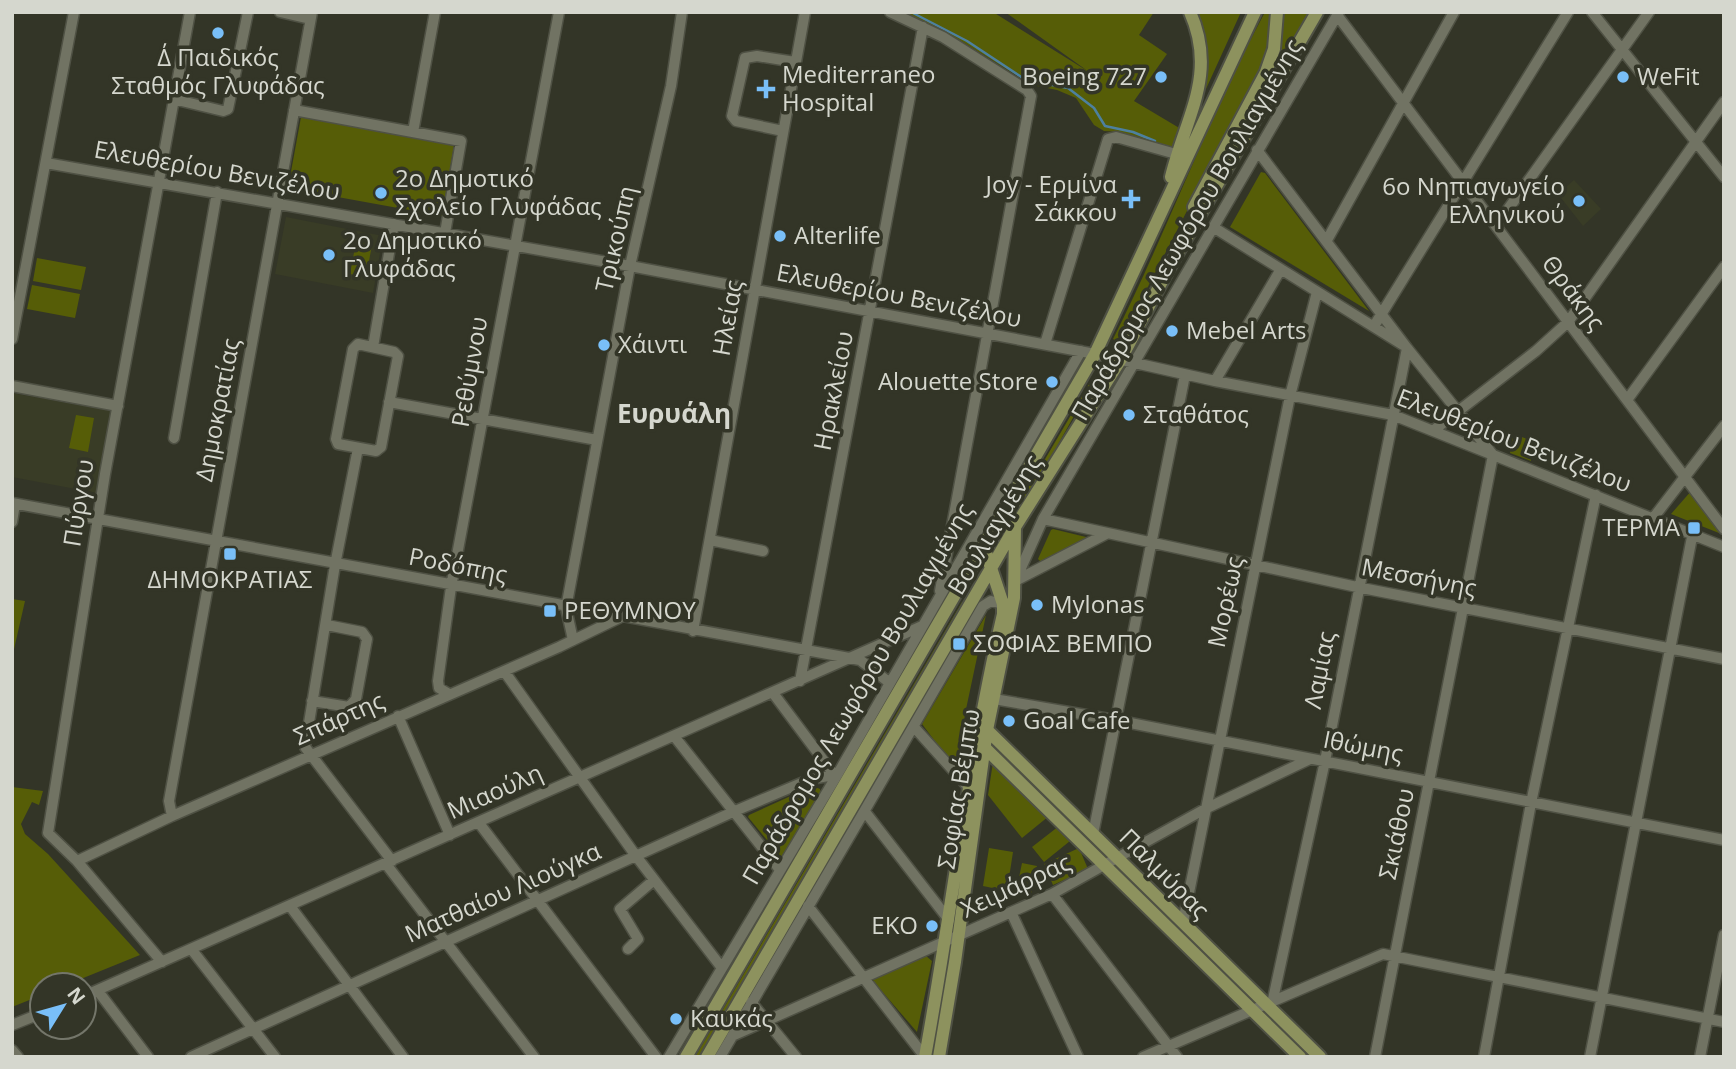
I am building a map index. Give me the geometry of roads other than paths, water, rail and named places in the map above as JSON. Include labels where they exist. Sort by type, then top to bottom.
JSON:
[{"type":"main road","points":[[1164,205],[1176,154],[1196,105],[1200,84],[1200,40],[1190,12]]},
{"type":"main road","points":[[1170,266],[1195,206],[1266,72],[1274,50],[1277,12]]},
{"type":"main road","name":"Βουλιαγμένης","points":[[707,1057],[1015,527],[1121,359],[1170,266],[1317,12]]},
{"type":"main road","name":"Βουλιαγμένης","points":[[686,1057],[1096,354],[1251,18]]},
{"type":"main road","name":"Σοφίας Βέμπω","points":[[983,726],[994,699],[1015,581],[1015,527]]},
{"type":"main road","points":[[984,547],[1003,604]]},
{"type":"main road","name":"Σοφίας Βέμπω","points":[[939,1057],[980,743],[1003,604]]},
{"type":"main road","name":"Παλμύρας","points":[[983,726],[1183,922],[1269,1001],[1320,1057]]},
{"type":"main road","name":"Σοφίας Βέμπω","points":[[925,1057],[953,939],[949,920],[969,788],[980,743]]},
{"type":"main road","name":"Παλμύρας","points":[[980,743],[1300,1057]]},
{"type":"street","points":[[12,339],[74,12]]},
{"type":"street","name":"Πύργου","points":[[162,962],[77,861],[48,833],[98,520],[157,181],[190,12]]},
{"type":"street","points":[[173,99],[223,111],[228,109],[248,12]]},
{"type":"street","points":[[279,12],[311,15]]},
{"type":"street","points":[[413,132],[435,12]]},
{"type":"street","name":"Ρεθύμνου","points":[[449,695],[439,688],[438,681],[451,587],[559,12]]},
{"type":"street","name":"Τρικούπη","points":[[573,640],[566,608],[630,266],[656,163],[682,12]]},
{"type":"street","name":"Ηλείας","points":[[693,631],[805,12]]},
{"type":"street","points":[[890,12],[972,53],[1027,90],[1031,96],[938,599]]},
{"type":"street","points":[[1327,240],[1454,12]]},
{"type":"street","points":[[1374,326],[1568,12]]},
{"type":"street","points":[[1592,12],[1724,177]]},
{"type":"street","points":[[1496,226],[1649,12]]},
{"type":"street","name":"Θράκης","points":[[1338,13],[1724,529]]},
{"type":"street","name":"Παράδρομος Λεωφόρου Βουλιαγμένης","points":[[1015,581],[1043,519],[1338,13]]},
{"type":"street","name":"Δημοκρατίας","points":[[172,816],[169,801],[214,542],[266,280],[311,15]]},
{"type":"street","name":"Ηρακλείου","points":[[800,681],[923,27]]},
{"type":"street","points":[[783,131],[736,121],[732,116],[745,58],[757,56],[794,62]]},
{"type":"street","points":[[1434,429],[1536,351],[1568,322],[1724,102]]},
{"type":"street","points":[[294,110],[461,141],[445,233]]},
{"type":"street","points":[[1045,344],[1108,139],[1116,137],[1176,154]]},
{"type":"street","points":[[1257,150],[1407,348],[1493,455]]},
{"type":"street","name":"Ελευθερίου Βενιζέλου","points":[[46,163],[630,266],[1081,351],[1185,375],[1393,415],[1434,429],[1724,547]]},
{"type":"street","points":[[174,438],[217,192]]},
{"type":"street","points":[[373,348],[394,224]]},
{"type":"street","points":[[1213,227],[1407,348]]},
{"type":"street","points":[[1627,400],[1724,267]]},
{"type":"street","points":[[1215,381],[1281,269]]},
{"type":"street","name":"Μορέως","points":[[1183,922],[1290,396],[1317,292]]},
{"type":"street","points":[[358,344],[394,352],[398,356],[389,402],[380,447],[376,451],[338,444],[336,439],[353,349],[358,344]]},
{"type":"street","points":[[1060,347],[1071,368]]},
{"type":"street","name":"Λαμίας","points":[[1269,1001],[1325,761],[1357,587],[1407,348]]},
{"type":"street","name":"Παράδρομος Λεωφόρου Βουλιαγμένης","points":[[669,1057],[1081,351]]},
{"type":"street","points":[[1093,834],[1149,543],[1185,375]]},
{"type":"street","points":[[12,386],[118,406]]},
{"type":"street","points":[[389,402],[597,440]]},
{"type":"street","points":[[1654,517],[1724,426]]},
{"type":"street","points":[[358,448],[304,737],[305,747],[446,943],[534,1057]]},
{"type":"street","name":"Σκιάθου","points":[[1375,1057],[1465,609],[1493,455]]},
{"type":"street","points":[[1484,1057],[1531,803],[1597,495]]},
{"type":"street","points":[[12,522],[14,504]]},
{"type":"street","name":"Ροδόπης","points":[[14,504],[850,659],[866,663],[890,682]]},
{"type":"street","name":"Μεσσήνης","points":[[1043,519],[1357,587],[1724,659]]},
{"type":"street","points":[[1590,1057],[1693,533]]},
{"type":"street","points":[[1015,581],[1106,534]]},
{"type":"street","points":[[709,540],[763,551]]},
{"type":"street","points":[[720,1057],[808,905],[866,813],[984,606],[991,601],[1003,604]]},
{"type":"street","name":"Σπάρτης","points":[[77,861],[172,816],[619,618]]},
{"type":"street","points":[[312,701],[349,707],[356,699],[367,639],[362,632],[327,625]]},
{"type":"street","name":"Μιαούλη","points":[[98,990],[922,626]]},
{"type":"street","points":[[896,638],[902,641],[908,651]]},
{"type":"street","points":[[504,671],[636,856],[722,968]]},
{"type":"street","points":[[773,693],[835,776]]},
{"type":"street","name":"Ιθώμης","points":[[994,699],[1115,720],[1724,840]]},
{"type":"street","points":[[398,716],[450,835]]},
{"type":"street","points":[[914,726],[969,788]]},
{"type":"street","points":[[674,736],[780,870]]},
{"type":"street","name":"Χειμάρρας","points":[[732,1036],[1052,894],[1205,809],[1311,759]]},
{"type":"street","name":"Ματθαίου Λιούγκα","points":[[191,1057],[734,811],[811,779],[835,776]]},
{"type":"street","points":[[866,813],[949,920]]},
{"type":"street","points":[[479,823],[656,1057]]},
{"type":"street","points":[[628,948],[638,939],[619,911],[654,880]]},
{"type":"street","points":[[1052,894],[1177,1057]]},
{"type":"street","points":[[808,905],[925,1057]]},
{"type":"street","points":[[290,906],[403,1057]]},
{"type":"street","points":[[1011,912],[1078,1057]]},
{"type":"street","points":[[1700,1057],[1724,934]]},
{"type":"street","points":[[192,950],[275,1057]]},
{"type":"street","points":[[1143,1057],[1375,956],[1394,955],[1724,1022]]},
{"type":"street","points":[[98,990],[148,1057]]},
{"type":"street","points":[[751,1002],[796,1057]]},
{"type":"street","points":[[12,1050],[18,1057]]},
{"type":"waterway","points":[[911,12],[967,41],[1026,80],[1068,88],[1094,108],[1105,126],[1133,132],[1155,141]]},
{"type":"place","name":"Δ΄ Παιδικός Σταθμός Γλυφάδας","points":[[218,33]]},
{"type":"place","name":"Boeing 727","points":[[1161,77]]},
{"type":"place","name":"WeFit","points":[[1623,77]]},
{"type":"place","name":"Mediterraneo Hospital","points":[[766,89]]},
{"type":"place","name":"2ο Δημοτικό Σχολείο Γλυφάδας","points":[[381,193]]},
{"type":"place","name":"Joy - Ερμίνα Σάκκου","points":[[1131,199]]},
{"type":"place","name":"6ο Νηπιαγωγείο Ελληνικού","points":[[1579,201]]},
{"type":"place","name":"Alterlife","points":[[780,236]]},
{"type":"place","name":"2ο Δημοτικό Γλυφάδας","points":[[329,255]]},
{"type":"place","name":"Mebel Arts","points":[[1172,331]]},
{"type":"place","name":"Χάιντι","points":[[604,345]]},
{"type":"place","name":"Alouette Store","points":[[1052,382]]},
{"type":"place","name":"Σταθάτος","points":[[1129,415]]},
{"type":"place","name":"TΕΡΜΑ","points":[[1694,528]]},
{"type":"place","name":"ΔΗΜΟΚΡΑΤΙΑΣ","points":[[230,554]]},
{"type":"place","name":"Mylonas","points":[[1037,605]]},
{"type":"place","name":"ΡΕΘΥΜΝΟΥ","points":[[550,611]]},
{"type":"place","name":"ΣΟΦΙΑΣ ΒΕΜΠΟ","points":[[959,644]]},
{"type":"place","name":"Goal Cafe","points":[[1009,721]]},
{"type":"place","name":"EKO","points":[[932,926]]},
{"type":"place","name":"Καυκάς","points":[[676,1019]]},
{"type":"district","name":"Ευρυάλη","points":[[674,414]]}]
